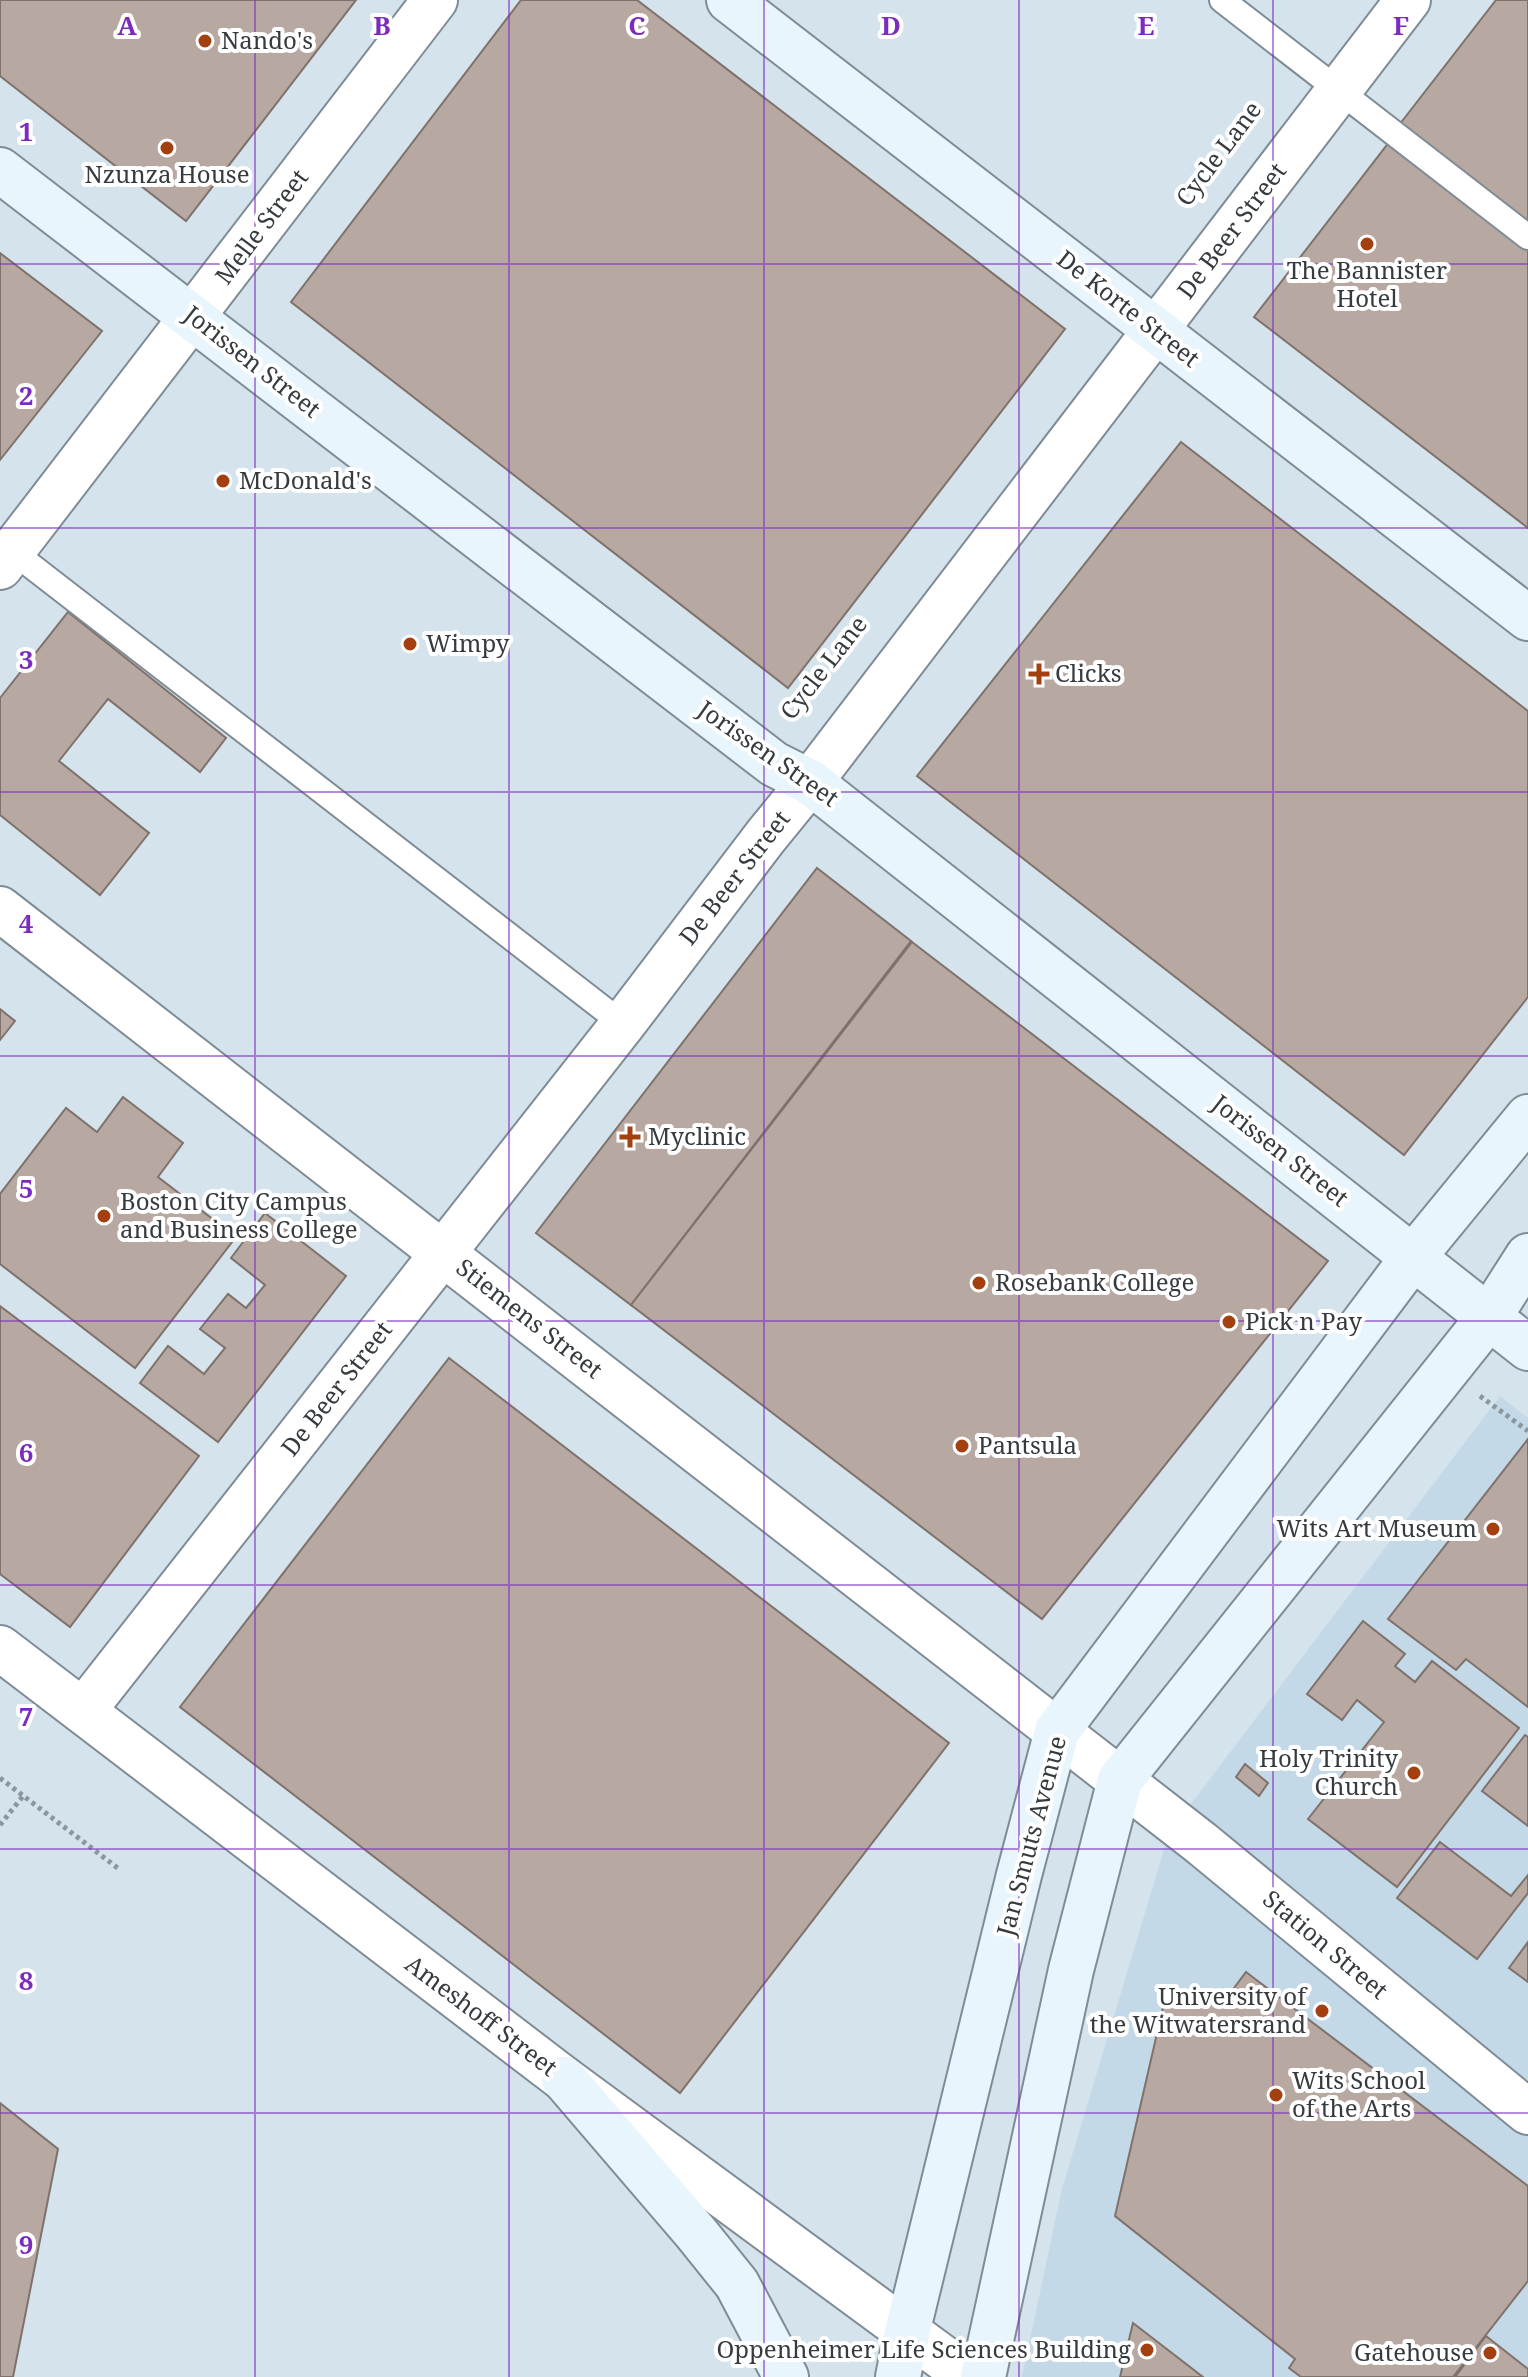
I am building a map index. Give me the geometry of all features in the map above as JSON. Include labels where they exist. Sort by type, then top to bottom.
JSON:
[{"type":"main road","name":"De Korte Street","points":[[729,0],[1528,618]]},
{"type":"main road","name":"Jorissen Street","points":[[0,170],[774,764],[810,782],[1528,1348]]},
{"type":"main road","name":"Jan Smuts Avenue","points":[[898,2377],[1019,1875],[1057,1731],[1414,1256],[1528,1117]]},
{"type":"main road","points":[[983,2377],[1071,1970],[1120,1780],[1489,1317],[1528,1256]]},
{"type":"main road","points":[[564,2079],[737,2284],[786,2377]]},
{"type":"street","name":"Melle Street","points":[[6,559],[435,0]]},
{"type":"street","name":"De Beer Street","points":[[83,1711],[623,1024],[1408,0]]},
{"type":"street","name":"Stiemens Street","points":[[0,909],[1120,1780]]},
{"type":"street","name":"Ameshoff Street","points":[[0,1648],[564,2079],[969,2377]]},
{"type":"street","name":"Station Street","points":[[1120,1780],[1528,2112]]},
{"type":"lane","points":[[1222,0],[1528,237]]},
{"type":"lane","points":[[6,559],[623,1024]]},
{"type":"path","points":[[1443,1374],[1528,1431]]},
{"type":"path","points":[[0,1778],[119,1869]]},
{"type":"path","points":[[0,1825],[23,1796]]},
{"type":"shaded area","name":"University of the Witwatersrand","points":[[1500,1396],[1528,1418],[1528,2377],[1022,2377],[1062,2189],[1169,1833]]},
{"type":"building","name":"Nzunza House","points":[[0,0],[356,0],[186,221],[0,76]]},
{"type":"building","points":[[521,0],[637,0],[1065,329],[788,688],[291,302]]},
{"type":"building","points":[[1496,0],[1528,0],[1528,231],[1396,129]]},
{"type":"building","points":[[1390,141],[1528,249],[1528,528],[1254,317]]},
{"type":"building","points":[[0,253],[102,331],[0,460]]},
{"type":"building","points":[[1181,442],[1528,711],[1528,997],[1404,1155],[917,776]]},
{"type":"building","points":[[68,612],[226,738],[200,772],[108,699],[59,761],[149,833],[100,895],[0,815],[0,698]]},
{"type":"building","points":[[817,868],[911,941],[631,1305],[536,1233]]},
{"type":"building","name":"Rosebank College","points":[[912,942],[1328,1261],[1042,1619],[631,1305]]},
{"type":"building","points":[[0,1009],[15,1021],[0,1040]]},
{"type":"building","name":"Boston City Campus and Business College","points":[[123,1097],[183,1143],[158,1177],[236,1237],[135,1368],[0,1264],[0,1194],[66,1108],[97,1132]]},
{"type":"building","points":[[265,1213],[346,1276],[218,1442],[140,1383],[168,1346],[204,1374],[225,1348],[200,1329],[228,1294],[246,1308],[265,1285],[231,1258]]},
{"type":"building","points":[[0,1306],[199,1456],[70,1627],[0,1574]]},
{"type":"building","points":[[449,1358],[949,1743],[680,2093],[180,1707]]},
{"type":"building","name":"Wits Art Museum","points":[[1528,1439],[1528,1707],[1466,1659],[1456,1670],[1388,1619]]},
{"type":"building","name":"Holy Trinity Church","points":[[1363,1621],[1405,1654],[1395,1666],[1415,1682],[1432,1661],[1519,1728],[1397,1887],[1308,1819],[1384,1722],[1357,1700],[1342,1720],[1307,1694]]},
{"type":"building","points":[[1525,1735],[1528,1737],[1528,1826],[1482,1791]]},
{"type":"building","points":[[1245,1764],[1268,1783],[1259,1796],[1236,1777]]},
{"type":"building","points":[[1440,1842],[1511,1896],[1528,1875],[1528,1893],[1477,1959],[1397,1898]]},
{"type":"building","points":[[1528,1942],[1528,1982],[1509,1968]]},
{"type":"building","name":"Wits School of the Arts","points":[[1246,1972],[1528,2186],[1528,2281],[1453,2377],[1301,2377],[1289,2368],[1295,2359],[1115,2216],[1164,2003],[1215,2000],[1231,1992]]},
{"type":"building","points":[[0,2103],[58,2149],[13,2377],[0,2377]]},
{"type":"building","name":"Oppenheimer Life Sciences Building","points":[[1133,2323],[1203,2377],[1120,2377]]},
{"type":"building","name":"Gatehouse","points":[[1486,2336],[1528,2369],[1528,2377],[1455,2377]]},
{"type":"place","name":"Nando's","points":[[205,41]]},
{"type":"place","name":"Nzunza House","points":[[167,148]]},
{"type":"place","name":"The Bannister Hotel","points":[[1367,244]]},
{"type":"place","name":"McDonald's","points":[[223,481]]},
{"type":"place","name":"Wimpy","points":[[410,644]]},
{"type":"place","name":"Clicks","points":[[1039,674]]},
{"type":"place","name":"Myclinic","points":[[630,1137]]},
{"type":"place","name":"Boston City Campus and Business College","points":[[104,1216]]},
{"type":"place","name":"Rosebank College","points":[[979,1283]]},
{"type":"place","name":"Pick n Pay","points":[[1229,1322]]},
{"type":"place","name":"Pantsula","points":[[962,1446]]},
{"type":"place","name":"Wits Art Museum","points":[[1493,1529]]},
{"type":"place","name":"Holy Trinity Church","points":[[1414,1773]]},
{"type":"place","name":"University of the Witwatersrand","points":[[1322,2011]]},
{"type":"place","name":"Wits School of the Arts","points":[[1276,2095]]},
{"type":"place","name":"Oppenheimer Life Sciences Building","points":[[1147,2350]]},
{"type":"place","name":"Gatehouse","points":[[1490,2353]]}]
